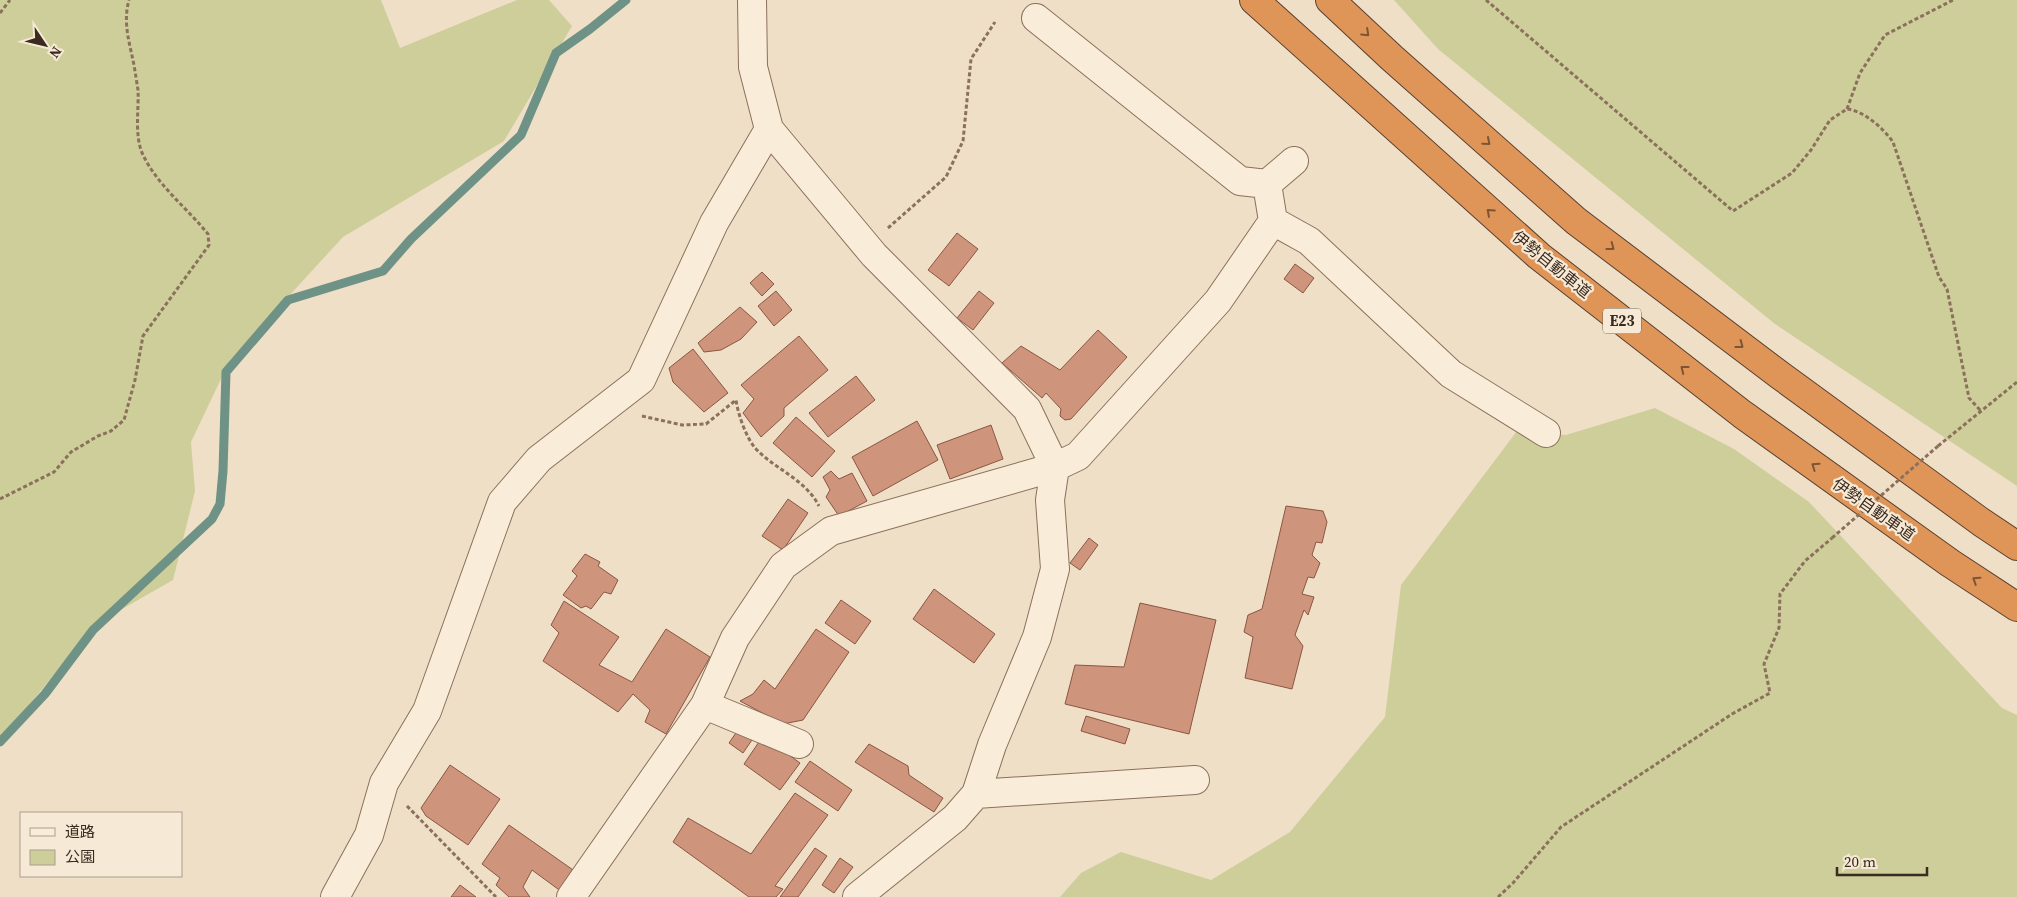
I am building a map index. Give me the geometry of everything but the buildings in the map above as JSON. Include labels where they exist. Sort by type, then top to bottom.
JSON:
[{"type":"highway","name":"伊勢自動車道","points":[[1254,0],[1539,256],[1742,414],[1950,563],[2017,607]]},
{"type":"highway","points":[[1330,0],[1392,58],[1576,221],[1780,376],[2017,546]]},
{"type":"street","points":[[752,0],[753,67],[769,129],[874,254],[1028,409],[1055,467],[1050,500],[1056,569],[1037,637],[992,745],[976,794],[955,818],[857,897]]},
{"type":"street","points":[[1036,18],[1240,181],[1267,184],[1294,161]]},
{"type":"street","points":[[335,897],[369,835],[384,783],[427,711],[502,502],[539,459],[641,380],[714,223],[769,129]]},
{"type":"street","points":[[571,897],[705,705],[735,638],[784,566],[831,531],[1055,467],[1078,456],[1218,301],[1273,221],[1267,184]]},
{"type":"street","points":[[1273,221],[1309,241],[1451,374],[1546,433]]},
{"type":"street","points":[[705,705],[799,744]]},
{"type":"street","points":[[976,794],[1194,780]]},
{"type":"path","points":[[0,13],[10,0]]},
{"type":"path","points":[[0,499],[54,472],[71,452],[98,436],[111,431],[124,420],[143,336],[209,245],[208,234],[162,184],[142,154],[136,118],[138,90],[127,39],[125,13],[129,0]]},
{"type":"path","points":[[1486,0],[1733,211],[1792,173],[1830,120],[1846,109],[1860,73],[1885,35],[1953,0]]},
{"type":"path","points":[[874,254],[887,229],[946,177],[963,141],[971,59],[995,22]]},
{"type":"path","points":[[1846,109],[1853,110],[1885,130],[1893,142],[1939,277],[1946,289],[1969,398],[1981,411]]},
{"type":"path","points":[[1498,897],[1561,827],[1732,714],[1770,693],[1764,664],[1779,628],[1780,594],[1805,562],[1938,446],[2017,382]]},
{"type":"path","points":[[636,415],[682,425],[706,424],[736,400],[738,414],[756,448],[812,493],[831,531]]},
{"type":"path","points":[[384,783],[496,897]]},
{"type":"green space","points":[[0,0],[381,0],[400,48],[517,0],[549,0],[572,26],[504,141],[343,237],[230,360],[191,442],[195,491],[173,580],[96,624],[0,740]]},
{"type":"green space","points":[[1394,0],[2017,0],[2017,486],[1775,324],[1438,49]]},
{"type":"green space","points":[[1655,408],[1734,449],[1809,502],[2002,708],[2017,715],[2017,897],[1060,897],[1081,873],[1121,852],[1211,880],[1290,832],[1385,717],[1401,585],[1517,431],[1566,435]]},
{"type":"waterway","points":[[0,742],[45,694],[93,630],[212,519],[220,504],[226,372],[288,300],[383,271],[411,239],[521,135],[556,53],[626,0]]}]
